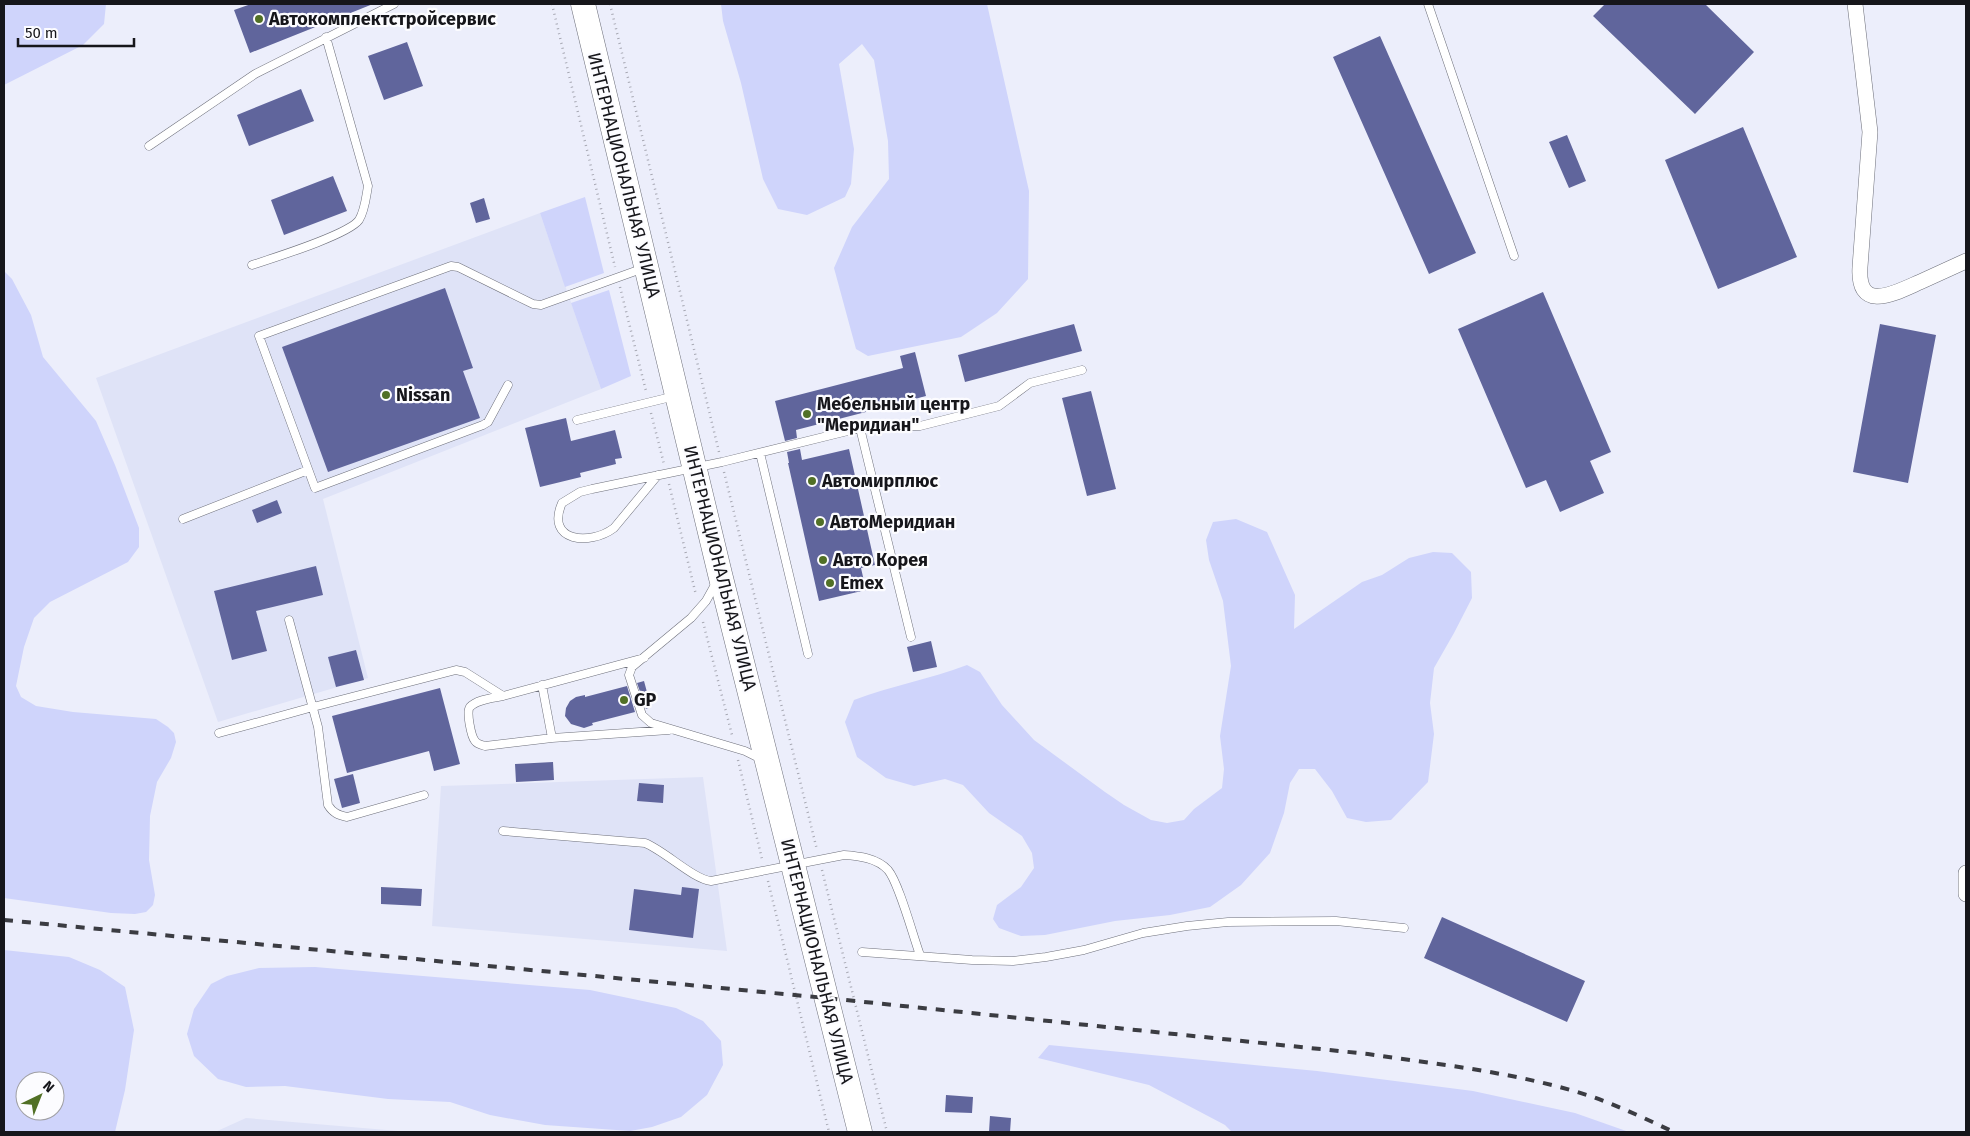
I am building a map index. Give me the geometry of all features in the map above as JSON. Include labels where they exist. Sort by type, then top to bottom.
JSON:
[{"type":"main road","name":"ИНТЕРНАЦИОНАЛЬНАЯ УЛИЦА","points":[[582,4],[720,574],[860,1132]]},
{"type":"street","points":[[1855,4],[1870,132],[1869,167],[1859,281],[1861,287],[1873,296],[1888,297],[1966,261]]},
{"type":"street","points":[[1966,873],[1966,894]]},
{"type":"lane","points":[[149,146],[255,74],[394,4]]},
{"type":"lane","points":[[1428,4],[1514,256]]},
{"type":"lane","points":[[252,265],[299,249],[351,227],[359,219],[364,205],[368,186],[326,37]]},
{"type":"lane","points":[[508,385],[488,422],[483,425],[315,488],[259,336],[451,266],[458,267],[533,304],[540,305],[646,267]]},
{"type":"lane","points":[[662,474],[614,528],[606,533],[590,539],[575,539],[561,528],[558,518],[562,503],[580,492],[662,474],[722,462],[860,428],[920,426],[999,406],[1030,383],[1082,370]]},
{"type":"lane","points":[[577,420],[677,396]]},
{"type":"lane","points":[[860,428],[912,637]]},
{"type":"lane","points":[[760,453],[808,654]]},
{"type":"lane","points":[[183,519],[308,470]]},
{"type":"lane","points":[[720,574],[712,592],[700,609],[632,667],[629,675],[642,715],[651,723],[735,748],[768,763]]},
{"type":"lane","points":[[289,620],[313,707],[322,754],[328,805],[337,815],[347,817],[424,795]]},
{"type":"lane","points":[[644,658],[476,703],[470,707],[468,712],[474,740],[485,746],[552,738],[676,730]]},
{"type":"lane","points":[[219,733],[456,670],[465,672],[503,696]]},
{"type":"lane","points":[[542,686],[552,738]]},
{"type":"lane","points":[[504,831],[645,843],[655,847],[707,881],[717,881],[766,872],[844,855],[866,858],[888,869],[920,955]]},
{"type":"lane","points":[[862,952],[980,960],[1013,960],[1046,957],[1084,950],[1143,933],[1228,922],[1336,920],[1404,928]]},
{"type":"path","points":[[552,4],[649,403],[662,474],[700,609],[829,1132]]},
{"type":"path","points":[[610,4],[887,1132]]},
{"type":"shaded area","points":[[4,4],[106,4],[104,24],[83,45],[4,85]]},
{"type":"shaded area","points":[[721,4],[987,4],[1029,191],[1028,279],[997,313],[961,337],[868,356],[856,349],[834,268],[852,227],[889,179],[888,141],[874,60],[862,44],[839,64],[854,149],[851,184],[845,197],[807,215],[778,209],[763,179],[741,83],[723,21]]},
{"type":"shaded area","points":[[585,197],[604,273],[565,287],[540,213]]},
{"type":"shaded area","points":[[540,213],[601,389],[323,499],[368,678],[218,722],[96,378]]},
{"type":"shaded area","points":[[4,271],[12,279],[31,315],[43,357],[96,421],[139,528],[139,547],[128,562],[50,602],[34,618],[24,647],[16,686],[21,697],[36,706],[73,712],[156,719],[174,733],[176,742],[171,758],[157,782],[150,816],[149,860],[155,895],[153,905],[146,912],[135,914],[111,913],[4,898]]},
{"type":"shaded area","points":[[609,290],[631,376],[601,389],[571,303]]},
{"type":"shaded area","points":[[1236,519],[1267,532],[1295,595],[1294,629],[1362,582],[1382,575],[1409,558],[1433,552],[1452,553],[1471,572],[1472,598],[1434,668],[1430,703],[1434,734],[1428,782],[1391,820],[1366,822],[1347,818],[1332,791],[1315,769],[1299,769],[1290,783],[1284,813],[1270,853],[1241,885],[1210,907],[1170,915],[1115,921],[1045,935],[1021,936],[999,928],[993,919],[997,905],[1021,887],[1034,868],[1032,853],[1022,836],[989,813],[963,785],[945,779],[914,786],[886,778],[857,757],[845,722],[854,700],[967,665],[980,672],[1002,705],[1034,740],[1105,792],[1151,820],[1167,823],[1184,820],[1194,809],[1222,788],[1224,769],[1220,736],[1231,666],[1223,601],[1209,560],[1206,540],[1213,522]]},
{"type":"shaded area","points":[[703,777],[727,951],[432,926],[441,786]]},
{"type":"shaded area","points":[[4,950],[69,957],[100,970],[125,987],[134,1030],[125,1090],[115,1132],[4,1132]]},
{"type":"shaded area","points":[[315,967],[590,990],[676,1008],[703,1021],[721,1041],[723,1065],[707,1095],[681,1117],[652,1127],[630,1131],[545,1125],[490,1115],[450,1102],[388,1099],[285,1086],[246,1087],[218,1079],[194,1056],[187,1034],[194,1009],[211,984],[227,976],[259,968]]},
{"type":"shaded area","points":[[1049,1045],[1317,1071],[1473,1091],[1575,1113],[1629,1132],[1232,1132],[1225,1125],[1149,1085],[1038,1058]]},
{"type":"shaded area","points":[[246,1118],[410,1132],[215,1132]]},
{"type":"building","points":[[251,4],[373,4],[250,53],[234,10]]},
{"type":"building","points":[[1605,4],[1705,4],[1754,52],[1695,114],[1593,16]]},
{"type":"building","points":[[1380,36],[1476,253],[1429,274],[1333,57]]},
{"type":"building","points":[[407,42],[423,86],[384,100],[368,56]]},
{"type":"building","points":[[301,89],[314,121],[249,146],[237,115]]},
{"type":"building","points":[[1743,127],[1797,257],[1718,289],[1665,160]]},
{"type":"building","points":[[1567,135],[1586,181],[1569,188],[1549,142]]},
{"type":"building","points":[[333,176],[347,211],[284,235],[271,200]]},
{"type":"building","points":[[484,198],[490,219],[476,223],[470,203]]},
{"type":"building","name":"Nissan","points":[[445,288],[473,368],[463,371],[480,418],[328,472],[282,347]]},
{"type":"building","points":[[1543,292],[1611,452],[1590,461],[1604,493],[1560,512],[1546,480],[1526,488],[1458,329]]},
{"type":"building","points":[[1074,324],[1082,351],[965,382],[958,355]]},
{"type":"building","points":[[1880,324],[1936,335],[1908,483],[1853,472]]},
{"type":"building","points":[[915,352],[926,396],[907,401],[909,407],[890,412],[889,406],[796,430],[797,438],[785,441],[775,401],[903,368],[900,356]]},
{"type":"building","points":[[1091,391],[1116,489],[1087,496],[1062,398]]},
{"type":"building","points":[[566,418],[571,441],[615,430],[622,458],[615,459],[616,464],[580,473],[581,477],[540,487],[525,428]]},
{"type":"building","points":[[800,449],[802,460],[849,449],[875,565],[861,568],[866,590],[819,601],[788,463],[787,452]]},
{"type":"building","points":[[277,500],[282,513],[257,523],[252,510]]},
{"type":"building","points":[[316,566],[323,595],[256,611],[267,651],[232,660],[214,591]]},
{"type":"building","points":[[931,641],[937,667],[913,672],[907,647]]},
{"type":"building","points":[[356,650],[364,680],[336,687],[328,657]]},
{"type":"building","points":[[644,681],[651,707],[646,709],[637,683]]},
{"type":"building","points":[[627,686],[635,712],[592,723],[593,725],[584,728],[571,724],[565,716],[566,708],[570,701],[576,697],[585,695],[585,697]]},
{"type":"building","points":[[440,688],[460,764],[434,771],[429,751],[347,773],[332,716]]},
{"type":"building","points":[[553,762],[554,780],[516,782],[515,764]]},
{"type":"building","points":[[353,774],[360,803],[342,808],[334,779]]},
{"type":"building","points":[[639,783],[664,785],[663,803],[637,801]]},
{"type":"building","points":[[381,887],[422,889],[421,906],[381,904]]},
{"type":"building","points":[[682,887],[699,889],[693,938],[629,930],[634,889],[681,895]]},
{"type":"building","points":[[1442,917],[1585,981],[1567,1022],[1424,958]]},
{"type":"building","points":[[946,1095],[973,1097],[972,1113],[945,1112]]},
{"type":"building","points":[[990,1116],[1011,1118],[1010,1132],[989,1132]]},
{"type":"railway","points":[[4,920],[826,998],[1368,1054],[1482,1071],[1566,1089],[1614,1105],[1674,1132]]},
{"type":"place","name":"Автокомплектстройсервис","points":[[259,19]]},
{"type":"place","name":"Nissan","points":[[386,395]]},
{"type":"place","name":"Мебельный центр \"Меридиан\"","points":[[807,414]]},
{"type":"place","name":"Автомирплюс","points":[[812,481]]},
{"type":"place","name":"АвтоМеридиан","points":[[820,522]]},
{"type":"place","name":"Авто Корея","points":[[823,560]]},
{"type":"place","name":"Emex","points":[[830,583]]},
{"type":"place","name":"GP","points":[[624,700]]}]
